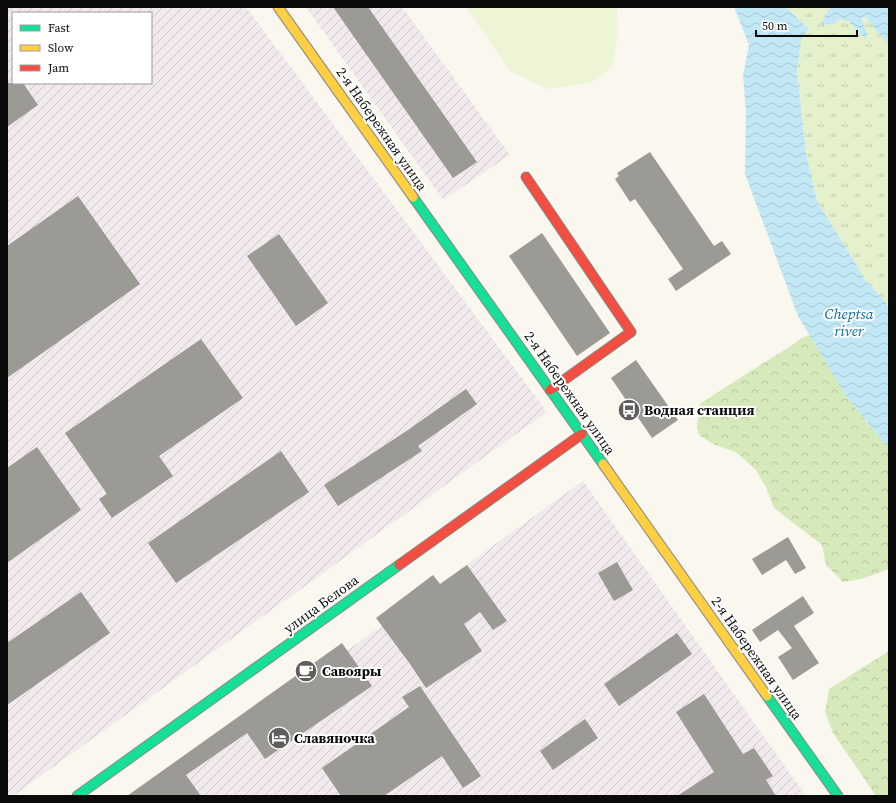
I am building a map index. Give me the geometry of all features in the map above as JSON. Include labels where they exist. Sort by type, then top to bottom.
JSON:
[{"type":"street","name":"2-я Набережная улица","points":[[278,7],[838,796]]},
{"type":"street","points":[[526,177],[631,332],[550,390]]},
{"type":"street","name":"улица Белова","points":[[77,796],[582,434]]},
{"type":"shaded area","points":[[7,7],[246,7],[547,412],[13,796],[7,796]]},
{"type":"shaded area","points":[[306,7],[402,7],[510,155],[443,200]]},
{"type":"shaded area","points":[[583,481],[806,796],[145,796]]},
{"type":"green space","points":[[466,7],[617,7],[618,36],[612,67],[590,83],[546,89],[510,71]]},
{"type":"green space","points":[[786,7],[831,7],[826,14],[833,24],[841,19],[849,22],[865,39],[868,35],[860,18],[866,17],[889,44],[889,310],[885,301],[865,279],[817,201],[806,154],[797,72],[802,24]]},
{"type":"green space","points":[[810,335],[846,396],[889,449],[889,569],[861,579],[843,582],[826,565],[822,545],[774,508],[767,489],[756,470],[736,452],[713,444],[699,435],[697,426],[700,404],[800,339]]},
{"type":"green space","points":[[889,651],[889,796],[876,796],[833,733],[825,712],[829,689]]},
{"type":"water","name":"Cheptsa river","points":[[734,7],[786,7],[809,28],[801,40],[797,72],[806,154],[817,201],[865,279],[885,301],[889,310],[889,449],[846,396],[798,316],[745,174],[746,111],[743,75],[749,45]]},
{"type":"water","points":[[831,7],[889,7],[889,44],[866,17],[861,18],[868,35],[865,39],[849,22],[841,19],[833,24],[821,25]]},
{"type":"building","points":[[333,7],[368,7],[477,162],[453,178]]},
{"type":"building","points":[[7,83],[24,84],[38,105],[7,127]]},
{"type":"building","points":[[650,152],[714,246],[722,241],[731,254],[676,291],[668,279],[683,269],[635,199],[630,202],[615,179],[619,176],[617,173]]},
{"type":"building","points":[[78,196],[140,284],[7,378],[7,246]]},
{"type":"building","points":[[542,233],[610,333],[577,356],[509,256]]},
{"type":"building","points":[[279,234],[328,303],[296,326],[247,256]]},
{"type":"building","points":[[201,339],[243,398],[159,456],[173,476],[112,518],[99,499],[107,494],[65,433]]},
{"type":"building","points":[[636,360],[678,420],[652,438],[611,378]]},
{"type":"building","points":[[466,389],[477,404],[418,446],[422,451],[338,506],[324,485],[408,430]]},
{"type":"building","points":[[37,447],[81,510],[7,563],[7,468]]},
{"type":"building","points":[[281,451],[309,492],[176,583],[148,543]]},
{"type":"building","points":[[788,537],[806,568],[795,574],[786,560],[762,575],[752,559]]},
{"type":"building","points":[[617,562],[633,590],[614,601],[598,573]]},
{"type":"building","points":[[467,565],[507,621],[493,630],[480,612],[464,624],[482,651],[426,688],[376,618],[433,575],[440,584]]},
{"type":"building","points":[[81,592],[110,633],[7,705],[7,643]]},
{"type":"building","points":[[803,596],[814,613],[794,626],[819,663],[793,680],[778,657],[792,648],[778,630],[760,642],[752,630]]},
{"type":"building","points":[[677,633],[692,654],[619,706],[604,684]]},
{"type":"building","points":[[342,643],[372,686],[265,759],[247,733],[186,775],[201,796],[127,796]]},
{"type":"building","points":[[420,686],[481,776],[463,788],[442,756],[384,796],[341,796],[322,768],[409,707],[402,697]]},
{"type":"building","points":[[704,694],[743,754],[754,748],[773,776],[766,780],[776,796],[677,796],[714,772],[676,712]]},
{"type":"building","points":[[585,719],[598,738],[553,770],[540,751]]},
{"type":"traffic: fast","points":[[413,197],[603,464]]},
{"type":"traffic: fast","points":[[77,796],[399,565]]},
{"type":"traffic: fast","points":[[767,696],[838,796]]},
{"type":"traffic: slow","points":[[278,7],[413,197]]},
{"type":"traffic: slow","points":[[603,464],[767,696]]},
{"type":"traffic: jam","points":[[526,177],[631,332],[550,390]]},
{"type":"traffic: jam","points":[[399,565],[582,434]]},
{"type":"place","name":"Водная станция","points":[[629,410]]},
{"type":"place","name":"Савояры","points":[[306,671]]},
{"type":"place","name":"Славяночка","points":[[279,738]]}]
